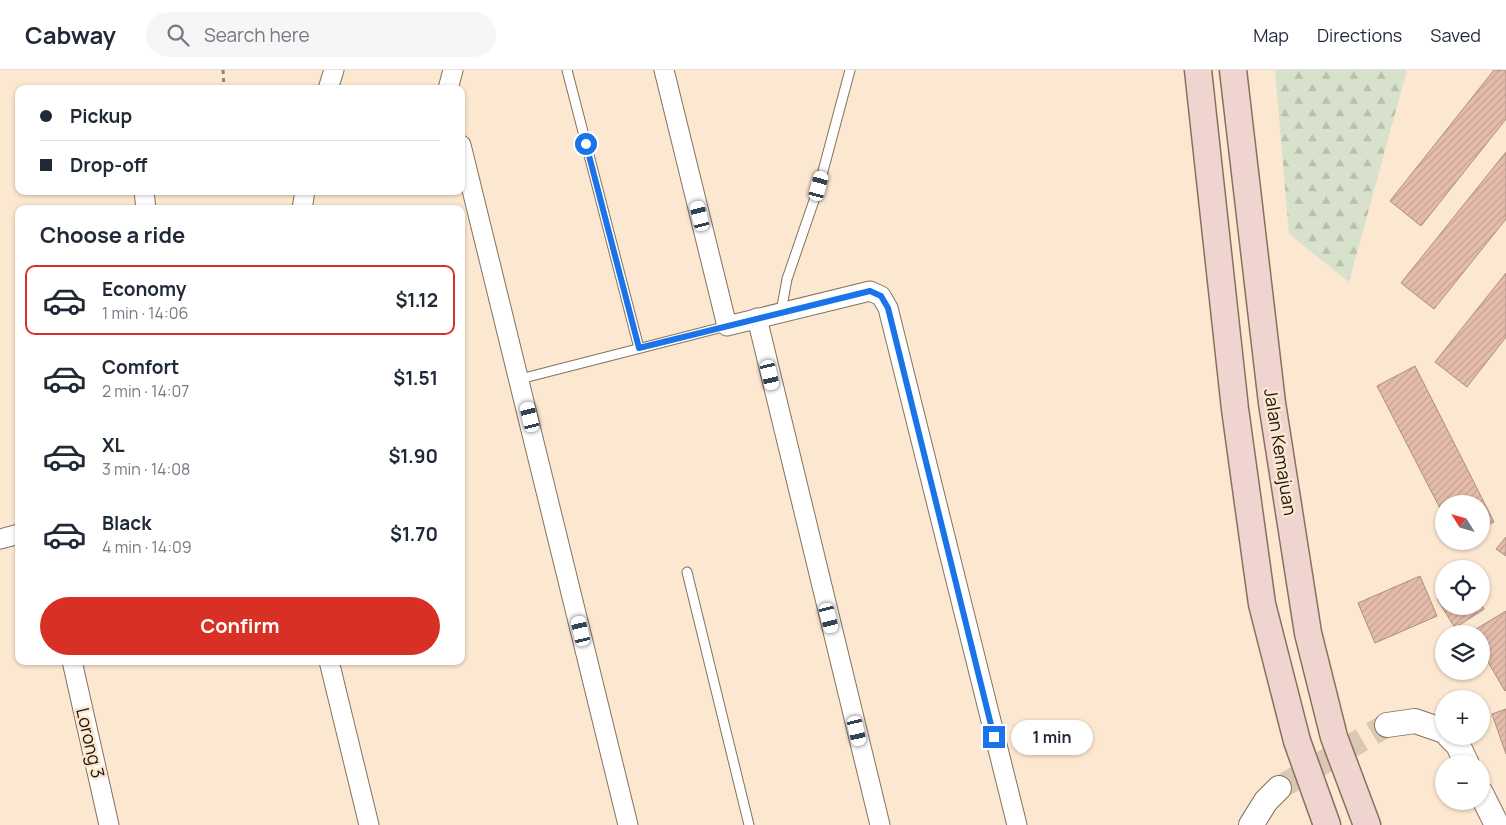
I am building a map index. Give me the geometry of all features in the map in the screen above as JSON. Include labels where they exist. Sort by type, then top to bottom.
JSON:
[{"type":"main road","points":[[1198,70],[1234,409],[1262,604],[1297,741],[1327,825]]},
{"type":"main road","name":"Jalan Kemajuan","points":[[1234,70],[1272,403],[1308,633],[1334,737],[1367,825]]},
{"type":"street","points":[[329,85],[334,70]]},
{"type":"street","points":[[449,85],[453,70]]},
{"type":"street","points":[[664,70],[727,326],[870,291],[881,296],[888,308],[1017,825]]},
{"type":"street","points":[[465,161],[628,825]]},
{"type":"street","points":[[757,318],[880,825]]},
{"type":"street","points":[[0,539],[15,535]]},
{"type":"street","name":"Lorong 3","points":[[73,665],[109,825]]},
{"type":"street","points":[[330,665],[369,825]]},
{"type":"street","points":[[1387,725],[1415,721],[1435,728]]},
{"type":"street","points":[[1252,825],[1266,801],[1280,788]]},
{"type":"street","points":[[1490,810],[1497,825]]},
{"type":"lane","points":[[567,70],[639,348]]},
{"type":"lane","points":[[781,312],[788,279],[819,186],[850,70]]},
{"type":"lane","points":[[520,379],[727,326]]},
{"type":"lane","points":[[687,572],[749,825]]},
{"type":"path","points":[[223,70],[224,85]]},
{"type":"green space","points":[[1275,70],[1407,70],[1349,282],[1289,234]]},
{"type":"building","points":[[1494,70],[1506,70],[1506,119],[1421,226],[1390,201]]},
{"type":"building","points":[[1506,152],[1506,219],[1434,309],[1401,283]]},
{"type":"building","points":[[1506,273],[1506,337],[1467,387],[1435,362]]},
{"type":"building","points":[[1415,366],[1480,495],[1435,495],[1435,499],[1377,386]]},
{"type":"building","points":[[1490,514],[1494,522],[1490,524]]},
{"type":"building","points":[[1506,537],[1506,556],[1496,549]]},
{"type":"building","points":[[1420,576],[1437,616],[1375,643],[1358,603]]},
{"type":"building","points":[[1506,611],[1505,691],[1490,665],[1490,625],[1483,625]]},
{"type":"building","points":[[1447,615],[1475,615],[1460,625],[1453,625]]},
{"type":"building","points":[[1506,709],[1506,754],[1492,714]]},
{"type":"tunnel","points":[[1279,788],[1387,725]]},
{"type":"route","points":[[586,144],[639,348],[870,291],[881,296],[888,308],[994,737]]}]
